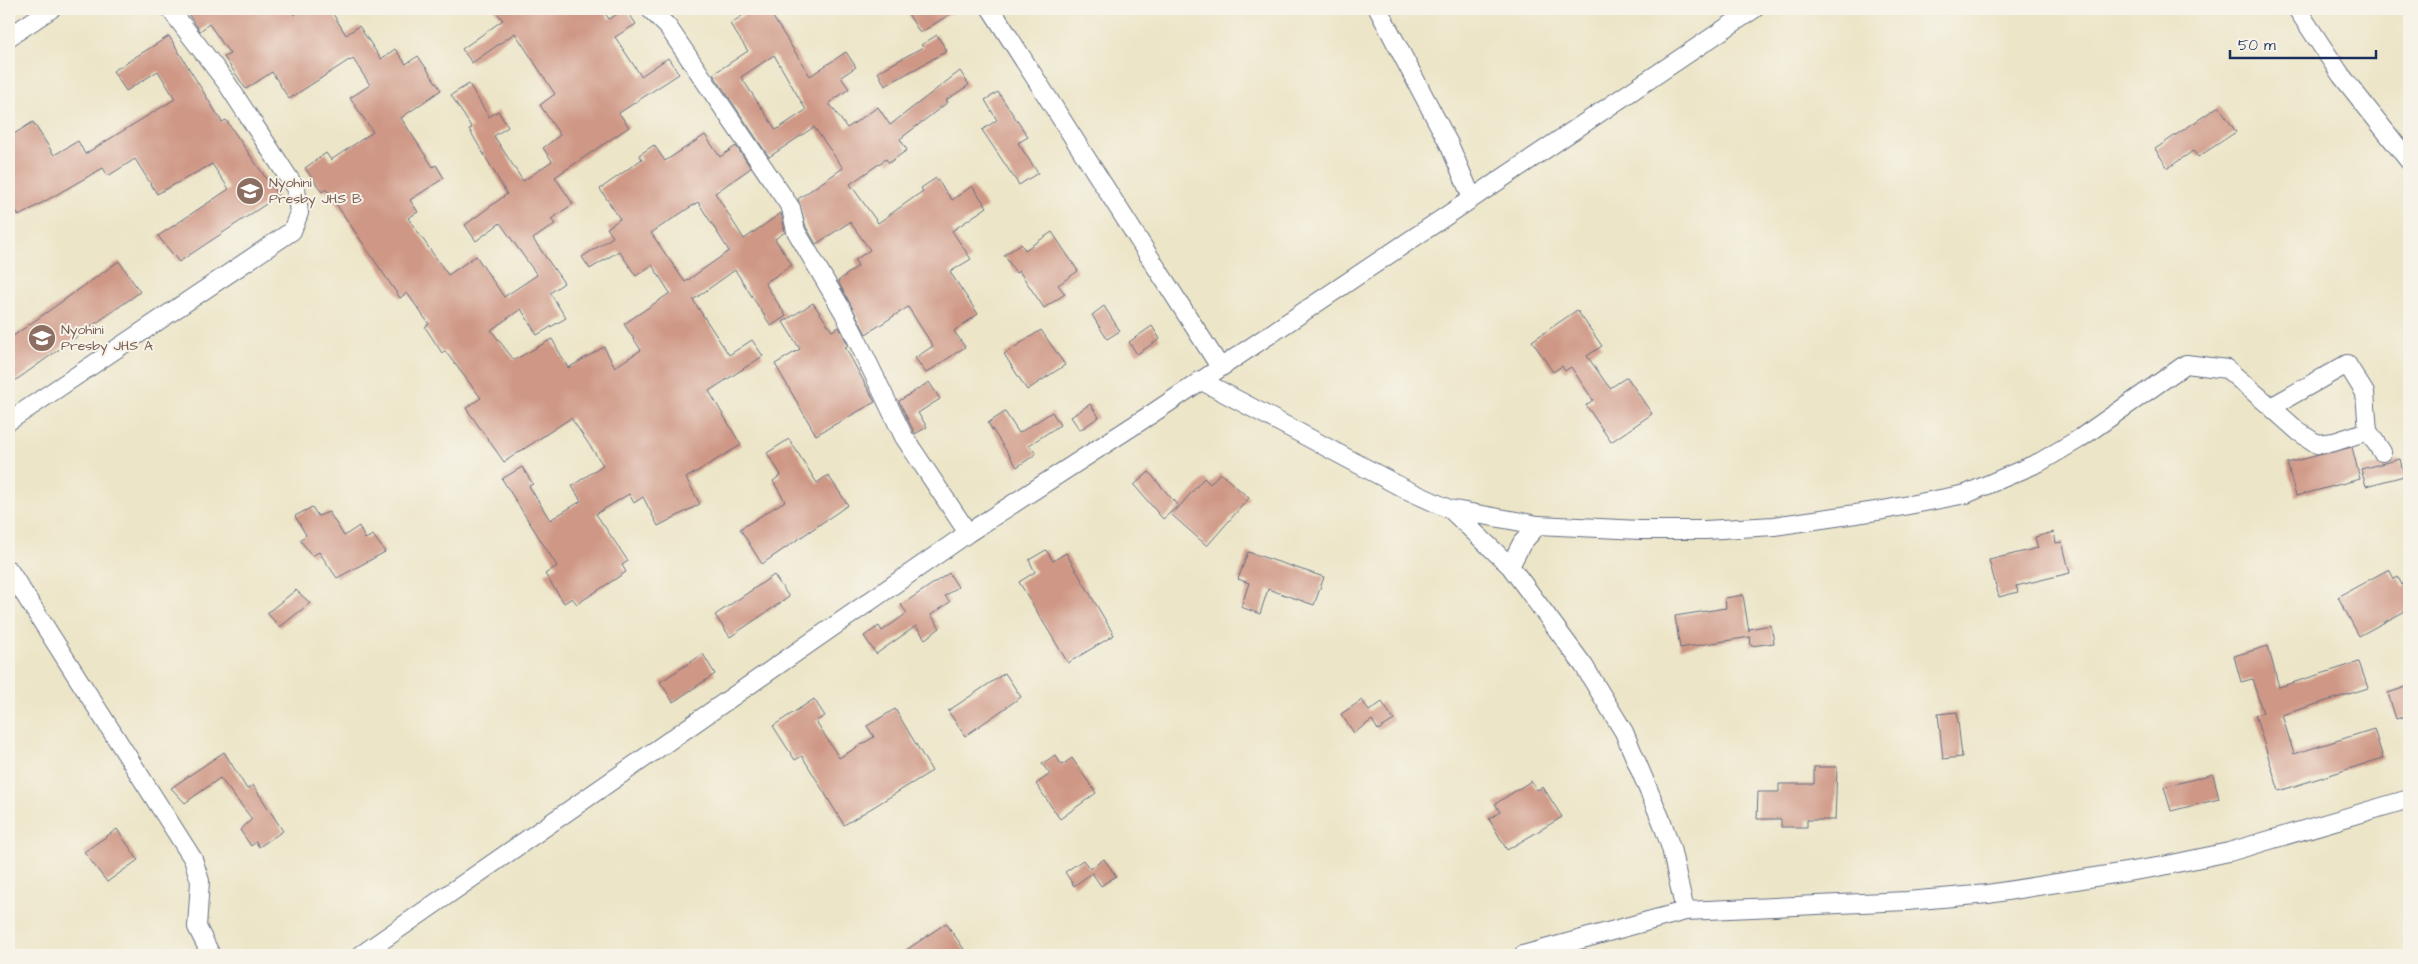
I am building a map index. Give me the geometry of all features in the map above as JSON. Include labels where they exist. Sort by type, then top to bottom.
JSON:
[{"type":"street","points":[[9,37],[50,9]]},
{"type":"street","points":[[9,421],[292,231],[296,222],[299,213],[296,189],[226,82],[170,9]]},
{"type":"street","points":[[650,9],[668,27],[792,208],[796,231],[844,314],[904,437],[968,533]]},
{"type":"street","points":[[991,9],[1220,367]]},
{"type":"street","points":[[1378,9],[1449,144],[1472,198]]},
{"type":"street","points":[[362,955],[968,533],[1220,367],[1754,9]]},
{"type":"street","points":[[2297,9],[2341,76],[2409,161]]},
{"type":"street","points":[[1200,380],[1372,472],[1449,508],[1538,525],[1640,530],[1705,530],[1774,526],[1883,510],[1966,494],[2040,462],[2079,439],[2186,364],[2227,369],[2317,444],[2334,442],[2368,430]]},
{"type":"street","points":[[2271,407],[2347,364],[2364,393],[2368,430],[2382,452]]},
{"type":"street","points":[[1449,508],[1510,566],[1584,666],[1633,751],[1652,795],[1670,848],[1685,911]]},
{"type":"street","points":[[1510,566],[1522,543],[1538,525]]},
{"type":"street","points":[[9,570],[193,859],[200,881],[198,927],[211,955]]},
{"type":"street","points":[[1523,955],[1685,911],[1907,901],[1988,894],[2158,867],[2229,852],[2409,799]]},
{"type":"building","points":[[185,9],[290,9],[294,15],[305,9],[330,9],[346,35],[359,26],[381,59],[395,49],[406,64],[418,56],[441,90],[401,118],[433,167],[436,165],[444,178],[410,200],[418,212],[408,218],[448,275],[476,256],[504,297],[537,275],[500,223],[476,241],[465,225],[507,194],[469,129],[472,128],[451,95],[469,84],[489,117],[498,111],[508,127],[494,136],[523,181],[552,161],[543,148],[560,135],[540,105],[555,94],[515,33],[472,63],[462,49],[503,20],[494,9],[602,9],[609,19],[626,9],[636,24],[615,37],[641,76],[668,58],[679,74],[619,113],[629,127],[555,177],[573,204],[551,219],[555,224],[533,239],[564,283],[550,293],[566,318],[537,335],[521,309],[491,330],[514,360],[552,339],[568,368],[604,347],[615,367],[641,350],[624,324],[670,293],[652,265],[636,276],[619,251],[590,269],[582,257],[613,237],[607,228],[620,219],[600,189],[642,159],[639,155],[654,145],[665,161],[705,135],[720,157],[736,146],[751,168],[715,193],[744,239],[781,213],[785,232],[775,239],[792,265],[765,283],[786,316],[771,326],[735,270],[693,300],[729,355],[752,340],[763,356],[709,391],[741,445],[686,478],[700,504],[658,526],[643,497],[634,503],[629,494],[596,514],[628,561],[622,565],[626,572],[577,604],[572,598],[564,603],[545,574],[557,566],[502,479],[522,467],[533,484],[529,486],[550,520],[581,501],[572,486],[603,465],[571,418],[504,462],[466,408],[481,398],[445,351],[442,353],[425,327],[429,324],[407,293],[400,298],[326,189],[322,192],[305,168],[326,153],[331,160],[373,132],[350,98],[370,85],[353,59],[289,99],[272,72],[246,89],[224,57],[230,54],[209,24],[200,31]],"holes":[[[698,202],[729,251],[685,282],[651,233]]]},
{"type":"building","points":[[752,9],[768,9],[810,76],[846,52],[856,67],[841,77],[849,89],[829,103],[847,128],[878,107],[890,125],[960,71],[969,85],[946,100],[948,102],[900,139],[907,150],[889,163],[886,159],[850,184],[878,223],[923,191],[921,188],[936,178],[952,200],[972,186],[987,207],[952,231],[971,259],[950,272],[978,314],[954,331],[965,347],[926,373],[915,358],[933,346],[908,307],[866,334],[838,281],[858,266],[855,260],[870,250],[850,222],[816,244],[806,227],[798,199],[843,168],[814,127],[769,157],[713,74],[748,51],[730,24]],"holes":[[[774,55],[806,110],[776,130],[741,77]]]},
{"type":"building","points":[[905,9],[958,9],[920,33]]},
{"type":"building","points":[[937,35],[947,51],[885,86],[878,72],[923,47],[921,45]]},
{"type":"building","points":[[169,36],[222,122],[226,120],[278,196],[179,262],[158,236],[229,189],[212,164],[157,194],[135,159],[108,176],[103,168],[19,216],[9,198],[9,137],[33,122],[54,155],[78,141],[85,154],[175,99],[158,71],[126,91],[113,71]]},
{"type":"building","points":[[998,92],[1028,137],[1018,143],[1038,173],[1019,185],[982,130],[997,120],[985,100]]},
{"type":"building","points":[[2219,106],[2236,132],[2198,157],[2193,151],[2168,168],[2155,149]]},
{"type":"building","points":[[1052,232],[1078,271],[1058,285],[1065,294],[1044,308],[1019,271],[1016,273],[1004,255],[1021,244],[1025,250]]},
{"type":"building","points":[[119,261],[140,292],[9,385],[9,339]]},
{"type":"building","points":[[813,303],[832,331],[839,327],[848,345],[845,347],[875,402],[816,435],[775,364],[800,349],[783,322]]},
{"type":"building","points":[[1104,306],[1120,331],[1107,339],[1092,315]]},
{"type":"building","points":[[1577,310],[1602,346],[1587,356],[1606,383],[1610,388],[1627,377],[1652,414],[1611,442],[1586,405],[1593,400],[1571,367],[1565,371],[1562,366],[1553,372],[1532,341]]},
{"type":"building","points":[[1152,326],[1160,339],[1137,354],[1129,342]]},
{"type":"building","points":[[1041,330],[1065,365],[1027,390],[1004,354]]},
{"type":"building","points":[[929,382],[940,399],[918,413],[927,427],[915,434],[899,401]]},
{"type":"building","points":[[1090,404],[1099,417],[1080,430],[1071,417]]},
{"type":"building","points":[[1005,412],[1019,433],[1052,412],[1060,425],[1029,445],[1036,454],[1017,467],[988,423]]},
{"type":"building","points":[[789,439],[817,483],[828,475],[848,505],[762,564],[740,529],[785,501],[773,481],[781,475],[767,453]]},
{"type":"building","points":[[2352,447],[2360,479],[2296,496],[2287,463]]},
{"type":"building","points":[[2400,459],[2404,476],[2366,486],[2361,469]]},
{"type":"building","points":[[1149,472],[1178,506],[1163,519],[1134,485]]},
{"type":"building","points":[[1220,473],[1249,498],[1207,546],[1172,515],[1204,478],[1210,484]]},
{"type":"building","points":[[312,507],[318,516],[329,512],[344,536],[359,526],[365,539],[373,535],[385,552],[337,578],[319,552],[312,556],[300,540],[306,535],[295,516]]},
{"type":"building","points":[[2054,532],[2056,543],[2062,542],[2070,573],[2016,586],[2018,592],[1999,597],[1989,560],[2038,548],[2035,537]]},
{"type":"building","points":[[1046,550],[1053,561],[1066,553],[1114,635],[1068,663],[1019,582],[1035,572],[1029,560]]},
{"type":"building","points":[[1248,552],[1324,577],[1314,605],[1268,589],[1260,614],[1241,607],[1249,583],[1238,579]]},
{"type":"building","points":[[2389,569],[2394,579],[2398,577],[2403,587],[2409,583],[2409,609],[2359,636],[2338,597]]},
{"type":"building","points":[[949,573],[958,587],[945,596],[950,602],[931,615],[940,628],[925,639],[916,626],[876,654],[864,636],[879,626],[882,631],[907,613],[901,605]]},
{"type":"building","points":[[774,575],[789,597],[730,637],[715,615]]},
{"type":"building","points":[[296,590],[310,603],[280,627],[267,613]]},
{"type":"building","points":[[1743,595],[1749,632],[1749,629],[1771,625],[1774,643],[1751,646],[1750,637],[1680,648],[1675,616],[1726,608],[1725,598]]},
{"type":"building","points":[[2268,646],[2279,687],[2359,662],[2368,688],[2282,715],[2294,754],[2374,729],[2383,758],[2279,791],[2255,715],[2263,713],[2252,679],[2241,682],[2234,656]]},
{"type":"building","points":[[703,654],[715,674],[673,702],[660,682]]},
{"type":"building","points":[[1005,673],[1021,697],[965,736],[948,711]]},
{"type":"building","points":[[2409,686],[2409,715],[2396,719],[2388,693]]},
{"type":"building","points":[[814,699],[825,716],[816,721],[839,758],[874,737],[867,726],[895,709],[932,771],[844,825],[802,756],[795,760],[773,726]]},
{"type":"building","points":[[1362,700],[1369,711],[1382,702],[1394,720],[1378,730],[1372,720],[1354,733],[1341,714]]},
{"type":"building","points":[[1957,712],[1962,757],[1943,759],[1938,714]]},
{"type":"building","points":[[224,752],[247,789],[253,785],[283,831],[259,847],[256,842],[251,846],[240,830],[252,819],[220,778],[185,803],[171,788]]},
{"type":"building","points":[[1055,755],[1062,765],[1072,758],[1096,793],[1060,819],[1036,784],[1050,774],[1042,764]]},
{"type":"building","points":[[1814,767],[1837,767],[1835,820],[1807,820],[1807,827],[1781,827],[1781,819],[1757,819],[1758,792],[1779,792],[1779,784],[1814,784]]},
{"type":"building","points":[[2213,774],[2219,799],[2171,811],[2164,787]]},
{"type":"building","points":[[1531,781],[1537,790],[1543,787],[1562,817],[1507,850],[1489,819],[1500,812],[1495,804]]},
{"type":"building","points":[[117,829],[138,860],[107,882],[84,852]]},
{"type":"building","points":[[1104,859],[1116,876],[1101,886],[1092,873],[1074,886],[1065,872],[1083,860],[1090,869]]},
{"type":"building","points":[[946,923],[968,955],[899,955]]},
{"type":"place","name":"Nyohini Presby JHS B","points":[[250,191]]},
{"type":"place","name":"Nyohini Presby JHS A","points":[[42,338]]}]
